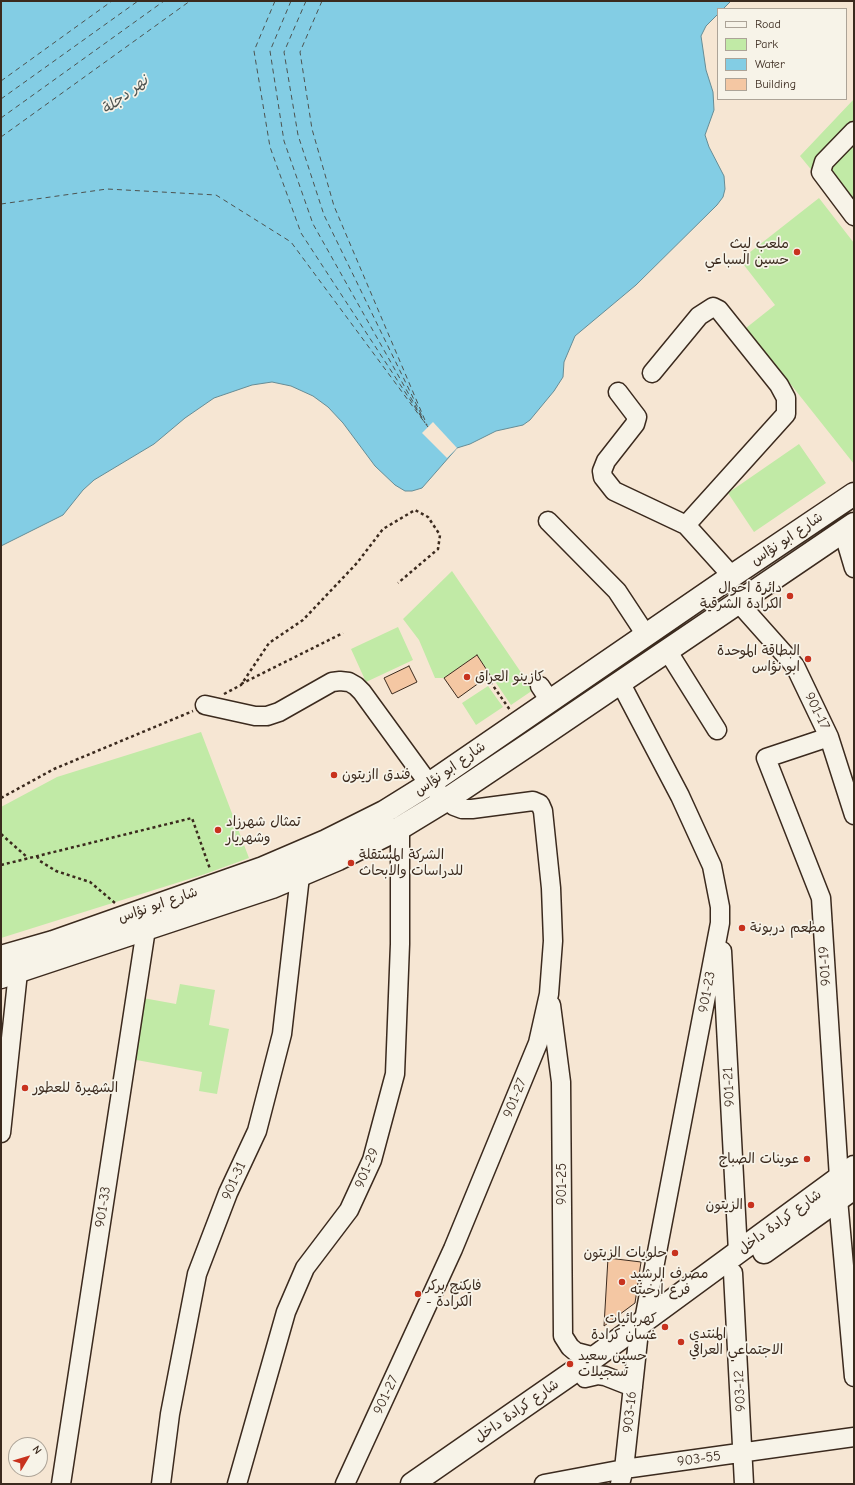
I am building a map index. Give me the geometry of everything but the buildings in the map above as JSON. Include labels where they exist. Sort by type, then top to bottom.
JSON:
[{"type":"main road","name":"شارع ابو نؤاس","points":[[1,957],[53,942],[263,868],[355,827],[384,812],[429,784],[545,694],[646,635],[854,494]]},
{"type":"main road","name":"شارع ابو نؤاس","points":[[10,974],[300,876],[400,828],[446,800],[848,527]]},
{"type":"main road","name":"شارع كرادة داخل","points":[[439,1484],[585,1378],[641,1330],[738,1252],[846,1183]]},
{"type":"main road","name":"شارع كرادة داخل","points":[[412,1484],[595,1356],[641,1330],[733,1273],[846,1183]]},
{"type":"street","points":[[854,131],[824,162],[821,172],[854,216]]},
{"type":"street","points":[[652,373],[699,316],[713,307],[719,310],[779,385],[786,398],[786,414],[686,525]]},
{"type":"street","points":[[618,392],[638,417],[635,424],[606,460],[602,471],[603,477],[614,491],[686,525],[732,576]]},
{"type":"street","points":[[548,521],[617,591],[646,635]]},
{"type":"street","points":[[848,527],[854,568]]},
{"type":"street","name":"901-17","points":[[738,602],[795,666],[829,737],[854,815]]},
{"type":"street","points":[[667,650],[717,730]]},
{"type":"street","name":"901-27","points":[[205,706],[255,716],[267,716],[279,712],[332,682],[349,682],[359,689],[429,784],[446,800],[462,809],[533,801],[540,804],[543,811],[551,888],[553,941],[549,994],[538,1043],[453,1249],[344,1484]]},
{"type":"street","name":"901-23","points":[[620,682],[680,796],[712,866],[720,907],[720,922],[641,1330]]},
{"type":"street","name":"901-19","points":[[829,737],[766,758],[821,898],[846,1183]]},
{"type":"street","name":"901-29","points":[[237,1484],[286,1312],[305,1268],[349,1210],[372,1160],[395,1074],[400,944],[400,828]]},
{"type":"street","name":"901-31","points":[[162,1484],[170,1414],[197,1274],[228,1193],[257,1131],[282,1034],[300,876]]},
{"type":"street","name":"901-21","points":[[720,922],[738,1252]]},
{"type":"street","name":"901-33","points":[[61,1484],[146,929]]},
{"type":"street","points":[[1,1133],[10,974]]},
{"type":"street","name":"901-25","points":[[549,994],[561,1082],[564,1336],[570,1347],[576,1352],[595,1356]]},
{"type":"street","points":[[846,1183],[854,1377]]},
{"type":"street","name":"903-12","points":[[733,1273],[744,1484]]},
{"type":"street","name":"903-16","points":[[622,1477],[641,1330]]},
{"type":"street","points":[[585,1378],[598,1375],[605,1376],[633,1387]]},
{"type":"street","name":"903-55","points":[[544,1484],[622,1477],[743,1452],[854,1437]]},
{"type":"path","points":[[241,685],[269,643],[302,620],[357,563],[383,530],[415,510],[428,517],[440,535],[438,549],[398,583]]},
{"type":"path","points":[[1,798],[54,769],[205,706],[241,685],[343,633]]},
{"type":"path","points":[[487,677],[512,714]]},
{"type":"path","points":[[1,865],[192,818],[211,871]]},
{"type":"path","points":[[1,834],[28,858]]},
{"type":"path","points":[[37,856],[40,861],[56,871],[90,882],[101,890],[117,906]]},
{"type":"green space","points":[[854,99],[854,222],[800,156]]},
{"type":"green space","points":[[819,198],[854,243],[854,464],[746,328],[775,305],[740,260]]},
{"type":"green space","points":[[799,444],[826,483],[754,532],[728,493]]},
{"type":"green space","points":[[452,571],[533,690],[511,705],[477,655],[444,678],[435,678],[419,640],[403,619]]},
{"type":"green space","points":[[398,627],[413,660],[366,682],[351,649]]},
{"type":"green space","points":[[488,686],[503,707],[476,725],[462,703]]},
{"type":"green space","points":[[201,732],[249,858],[205,874],[1,938],[1,807],[57,777]]},
{"type":"green space","points":[[180,984],[215,990],[209,1025],[229,1029],[217,1094],[199,1091],[202,1072],[131,1059],[143,998],[176,1004]]},
{"type":"water","name":"نهر دجلة","points":[[1,1],[731,1],[724,8],[717,8],[717,15],[706,26],[701,36],[706,70],[713,92],[714,110],[705,135],[709,147],[724,176],[725,189],[723,197],[717,205],[636,285],[575,336],[564,362],[563,377],[554,391],[530,420],[523,425],[496,431],[470,444],[457,448],[422,488],[412,491],[405,491],[395,485],[375,466],[343,423],[328,407],[313,396],[291,386],[272,382],[252,385],[214,398],[185,418],[154,444],[94,480],[83,490],[63,515],[1,546]]},
{"type":"pier","points":[[433,422],[457,448],[447,458],[422,433]]},
{"type":"ferry route","points":[[1,81],[112,1]]},
{"type":"ferry route","points":[[1,99],[138,1]]},
{"type":"ferry route","points":[[1,118],[164,1]]},
{"type":"ferry route","points":[[1,137],[190,1]]},
{"type":"ferry route","points":[[275,1],[254,51],[270,147],[301,233],[422,418]]},
{"type":"ferry route","points":[[291,1],[270,51],[284,141],[313,224],[425,423]]},
{"type":"ferry route","points":[[306,1],[284,52],[298,135],[324,215],[422,416]]},
{"type":"ferry route","points":[[322,1],[300,52],[312,129],[334,206],[427,425]]},
{"type":"ferry route","points":[[1,204],[107,189],[216,195],[291,242],[428,427]]},
{"type":"place","name":"ملعب ليث حسين السباعي","points":[[797,252]]},
{"type":"place","name":"دائرة احوال الكرادة الشرقية","points":[[790,596]]},
{"type":"place","name":"البطاقة الموحدة ابو نؤاس","points":[[808,659]]},
{"type":"place","name":"كازينو العراق","points":[[467,677]]},
{"type":"place","name":"فندق اازيتون","points":[[334,775]]},
{"type":"place","name":"تمثال شهرزاد وشهريار","points":[[218,830]]},
{"type":"place","name":"الشركة المستقلة للدراسات والابحاث","points":[[351,863]]},
{"type":"place","name":"مطعم دربونة","points":[[742,928]]},
{"type":"place","name":"الشهيرة للعطور","points":[[25,1088]]},
{"type":"place","name":"عوينات الصباح","points":[[807,1159]]},
{"type":"place","name":"الزيتون","points":[[751,1205]]},
{"type":"place","name":"حلويات الزيتون","points":[[675,1253]]},
{"type":"place","name":"مصرف الرشيد فرع ارخيته","points":[[622,1282]]},
{"type":"place","name":"فايكنج بركر - الكرادة","points":[[418,1294]]},
{"type":"place","name":"كهربائيات غسان كرادة","points":[[665,1327]]},
{"type":"place","name":"المنتدى الاجتماعي العراقي","points":[[681,1342]]},
{"type":"place","name":"حسين سعيد تسجيلات","points":[[570,1364]]}]
